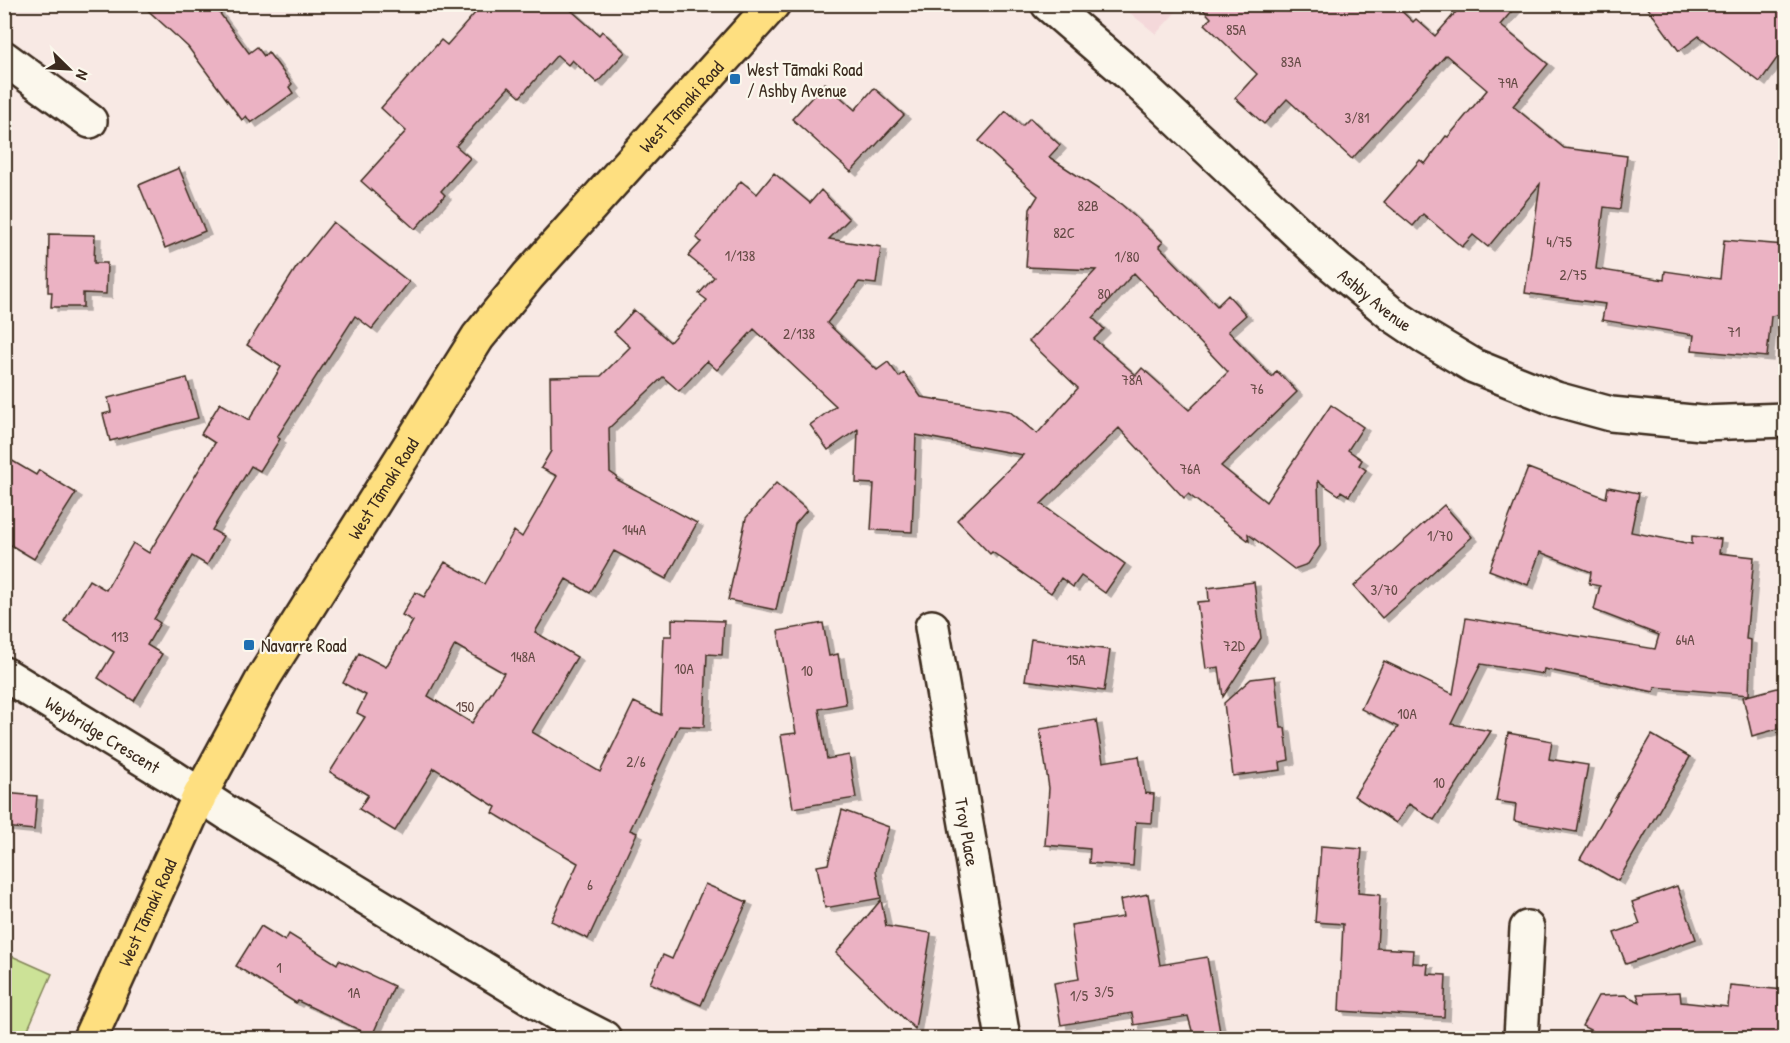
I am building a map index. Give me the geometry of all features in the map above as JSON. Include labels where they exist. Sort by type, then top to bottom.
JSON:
[{"type":"main road","name":"West Tāmaki Road","points":[[90,1038],[200,795],[264,677],[478,337],[528,276],[773,4]]},
{"type":"street","name":"Ashby Avenue","points":[[1048,4],[1129,74],[1329,262],[1393,315],[1474,366],[1556,399],[1611,414],[1702,423],[1785,420]]},
{"type":"street","points":[[4,58],[90,121]]},
{"type":"street","name":"Troy Place","points":[[932,627],[1003,1038]]},
{"type":"street","name":"Weybridge Crescent","points":[[4,674],[200,795]]},
{"type":"street","points":[[200,795],[559,1015],[604,1038]]},
{"type":"street","points":[[1521,1038],[1527,928]]},
{"type":"shaded area","points":[[1120,5],[1182,5],[1156,34]]},
{"type":"green space","points":[[5,953],[52,974],[24,1038],[5,1038]]},
{"type":"building","points":[[141,4],[213,4],[249,53],[257,47],[264,56],[268,52],[292,84],[289,87],[293,93],[251,123],[246,116],[242,120],[188,47]]},
{"type":"building","points":[[483,4],[564,4],[599,35],[602,31],[625,52],[597,83],[572,60],[568,65],[557,55],[520,97],[509,87],[456,146],[470,158],[441,191],[445,195],[415,229],[361,181],[406,131],[381,108],[441,40],[447,45]]},
{"type":"building","points":[[1198,4],[1394,4],[1413,22],[1416,19],[1435,36],[1463,4],[1518,4],[1500,25],[1548,64],[1513,106],[1564,148],[1627,156],[1620,209],[1604,207],[1596,269],[1664,280],[1665,271],[1720,279],[1724,240],[1785,245],[1785,313],[1771,316],[1767,357],[1692,350],[1694,335],[1602,320],[1605,304],[1525,293],[1540,184],[1488,247],[1473,235],[1462,247],[1423,214],[1413,226],[1384,202],[1420,160],[1425,164],[1446,136],[1448,137],[1487,90],[1446,55],[1352,159],[1287,99],[1264,124],[1235,98],[1257,74],[1205,24],[1211,18]]},
{"type":"building","points":[[1645,4],[1785,4],[1785,47],[1760,82],[1699,36],[1679,51]]},
{"type":"building","points":[[825,83],[855,110],[874,88],[904,115],[851,172],[792,119]]},
{"type":"building","points":[[1006,111],[1022,126],[1030,118],[1060,145],[1049,157],[1121,204],[1163,242],[1159,246],[1217,306],[1228,295],[1246,315],[1228,331],[1272,377],[1277,371],[1297,392],[1221,466],[1266,502],[1331,405],[1363,427],[1348,450],[1362,460],[1359,465],[1366,470],[1349,496],[1341,491],[1339,495],[1318,481],[1320,546],[1308,564],[1294,569],[1248,534],[1249,541],[1188,494],[1184,498],[1119,428],[1041,504],[1125,564],[1105,593],[1081,576],[1073,587],[1061,578],[1051,593],[992,552],[990,554],[957,520],[1023,455],[916,435],[912,532],[871,530],[874,484],[856,483],[858,429],[828,450],[810,425],[836,406],[754,329],[717,370],[707,361],[679,391],[663,377],[609,428],[610,472],[617,477],[616,479],[697,523],[666,579],[614,551],[590,593],[566,579],[535,632],[577,657],[532,732],[600,772],[634,702],[661,715],[664,636],[672,636],[672,619],[724,621],[722,655],[707,654],[704,727],[679,726],[630,830],[637,833],[588,939],[551,921],[578,863],[493,813],[496,807],[434,768],[395,831],[359,809],[368,795],[330,772],[365,717],[357,713],[366,695],[343,683],[359,653],[386,667],[413,621],[402,615],[415,592],[424,597],[445,562],[484,584],[514,531],[522,537],[557,476],[541,468],[551,451],[550,377],[601,376],[630,347],[614,332],[634,310],[670,342],[707,300],[699,294],[714,277],[688,256],[701,242],[696,237],[741,181],[757,194],[774,173],[810,203],[821,190],[849,219],[829,239],[881,247],[876,284],[859,282],[827,323],[877,370],[888,362],[899,377],[904,373],[921,397],[1009,411],[1037,434],[1078,388],[1029,341],[1096,270],[1026,267],[1030,209],[1038,196],[979,141]],"holes":[[[1134,273],[1228,372],[1189,410],[1142,368],[1136,375],[1094,339],[1104,329],[1093,318]],[[455,645],[504,673],[472,723],[428,696]]]},
{"type":"building","points":[[179,168],[205,231],[165,248],[139,185]]},
{"type":"building","points":[[333,222],[409,282],[372,329],[355,316],[277,437],[280,439],[260,471],[251,466],[212,530],[223,536],[207,565],[192,556],[154,619],[160,623],[147,645],[162,654],[134,701],[98,678],[114,652],[64,621],[89,580],[106,590],[133,543],[149,553],[215,443],[201,434],[220,403],[249,420],[281,367],[247,345],[296,268]]},
{"type":"building","points":[[49,234],[95,235],[94,263],[107,263],[106,294],[83,293],[83,307],[51,307],[52,292],[48,292]]},
{"type":"building","points":[[187,378],[198,418],[110,441],[103,414],[111,412],[108,398]]},
{"type":"building","points":[[4,456],[36,475],[39,470],[76,493],[34,559],[4,541]]},
{"type":"building","points":[[1528,468],[1606,498],[1608,487],[1639,493],[1631,532],[1692,544],[1692,536],[1721,539],[1719,553],[1754,557],[1746,639],[1751,640],[1749,695],[1655,687],[1654,692],[1544,669],[1543,674],[1481,664],[1451,724],[1491,731],[1434,820],[1409,804],[1396,823],[1354,796],[1398,727],[1361,709],[1384,661],[1453,694],[1466,618],[1655,649],[1659,635],[1594,610],[1600,586],[1589,584],[1591,572],[1540,552],[1528,585],[1489,570]]},
{"type":"building","points":[[776,483],[807,510],[795,524],[776,610],[728,600],[746,518]]},
{"type":"building","points":[[1444,505],[1472,537],[1382,618],[1354,586]]},
{"type":"building","points":[[1254,582],[1261,638],[1223,697],[1219,667],[1206,669],[1197,602],[1209,601],[1208,588]]},
{"type":"building","points":[[823,623],[829,656],[838,654],[846,704],[819,709],[827,759],[849,755],[856,798],[793,808],[781,735],[796,733],[778,631]]},
{"type":"building","points":[[1031,639],[1110,650],[1104,691],[1025,680]]},
{"type":"building","points":[[1275,676],[1281,728],[1285,728],[1289,760],[1280,762],[1281,770],[1233,776],[1224,703],[1251,679]]},
{"type":"building","points":[[1785,686],[1785,727],[1752,736],[1743,697]]},
{"type":"building","points":[[1096,720],[1103,762],[1139,756],[1145,793],[1154,794],[1152,823],[1136,822],[1133,866],[1089,863],[1090,849],[1045,845],[1049,788],[1040,729]]},
{"type":"building","points":[[1508,733],[1552,741],[1549,759],[1588,765],[1576,832],[1514,821],[1516,804],[1496,801]]},
{"type":"building","points":[[1652,735],[1690,757],[1618,881],[1580,859]]},
{"type":"building","points":[[4,793],[37,796],[34,830],[4,827]]},
{"type":"building","points":[[842,810],[889,827],[876,870],[881,898],[825,908],[817,866],[828,864]]},
{"type":"building","points":[[1321,846],[1362,849],[1358,893],[1380,895],[1377,948],[1413,950],[1412,963],[1428,964],[1427,974],[1446,975],[1444,1017],[1339,1011],[1343,924],[1315,922]]},
{"type":"building","points":[[705,884],[747,902],[701,1005],[650,983],[663,955],[672,959]]},
{"type":"building","points":[[1677,886],[1696,939],[1626,964],[1614,933],[1640,924],[1632,902]]},
{"type":"building","points":[[1148,894],[1160,965],[1207,957],[1221,1038],[1194,1038],[1188,1016],[1134,1025],[1132,1013],[1061,1025],[1054,983],[1079,979],[1071,925],[1123,917],[1120,900]]},
{"type":"building","points":[[881,900],[886,926],[931,933],[915,1029],[836,953]]},
{"type":"building","points":[[261,926],[285,941],[289,934],[337,964],[339,960],[394,986],[372,1036],[298,1001],[296,1003],[236,966]]},
{"type":"building","points":[[1730,985],[1785,990],[1785,1038],[1690,1038],[1691,1035],[1606,1038],[1582,1026],[1598,996],[1625,995],[1640,1002],[1637,994],[1680,992],[1681,1002],[1728,1007]]},
{"type":"place","name":"West Tāmaki Road / Ashby Avenue","points":[[735,79]]},
{"type":"place","name":"Navarre Road","points":[[249,645]]}]
